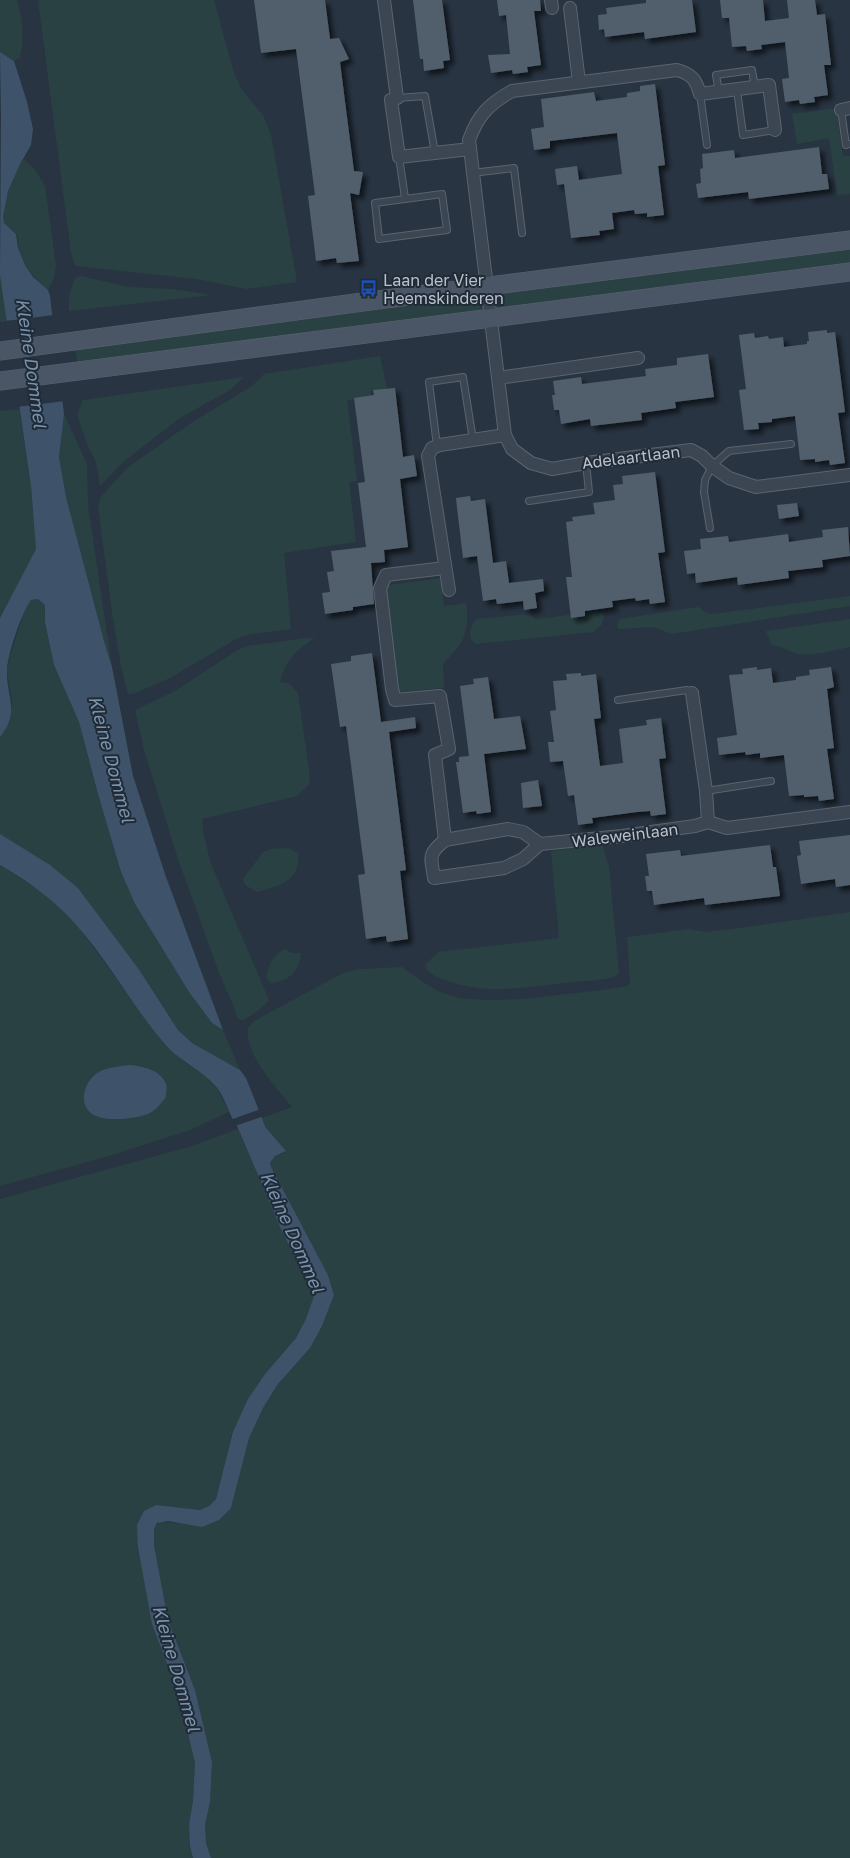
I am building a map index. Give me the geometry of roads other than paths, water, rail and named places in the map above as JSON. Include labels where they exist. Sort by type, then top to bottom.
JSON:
[{"type":"street","points":[[384,0],[397,98],[391,100],[399,157],[470,149]]},
{"type":"street","points":[[570,8],[579,82]]},
{"type":"street","points":[[449,590],[428,456],[432,448],[437,446],[504,435],[472,173],[469,140],[474,126],[484,112],[501,97],[512,91],[677,70],[688,73],[696,82],[700,94],[769,85],[775,130]]},
{"type":"street","points":[[0,351],[486,286],[850,240]]},
{"type":"street","points":[[0,381],[850,272]]},
{"type":"street","points":[[498,378],[638,358]]},
{"type":"street","name":"Adelaartlaan","points":[[504,435],[512,449],[531,463],[552,469],[586,462],[691,450],[702,456],[712,466],[730,478],[756,487],[850,476]]},
{"type":"street","points":[[445,568],[386,575],[380,588],[392,689],[395,700],[440,696],[448,749],[435,755],[445,840]]},
{"type":"street","points":[[692,693],[706,791],[708,822]]},
{"type":"street","name":"Waleweinlaan","points":[[540,844],[622,836],[695,826],[708,822],[727,828],[850,812]]},
{"type":"street","points":[[508,830],[523,832],[540,844],[523,859],[504,868],[434,878],[431,856],[433,850],[445,840],[508,830]]},
{"type":"lane","points":[[718,92],[716,75],[752,70],[755,87]]},
{"type":"lane","points":[[737,90],[743,134],[775,130]]},
{"type":"lane","points":[[700,94],[707,145]]},
{"type":"lane","points":[[397,98],[425,96],[434,153]]},
{"type":"lane","points":[[846,109],[846,145],[850,144]]},
{"type":"lane","points":[[399,157],[405,198]]},
{"type":"lane","points":[[472,173],[514,168],[522,233]]},
{"type":"lane","points":[[442,194],[447,230],[379,239],[375,203],[405,198],[442,194]]},
{"type":"lane","points":[[437,446],[429,382],[463,377],[473,440]]},
{"type":"lane","points":[[710,528],[704,492],[705,480],[712,466],[730,451],[790,444]]},
{"type":"lane","points":[[529,501],[589,492],[586,462]]},
{"type":"lane","points":[[618,700],[687,690],[692,693]]},
{"type":"lane","points":[[706,791],[771,781]]},
{"type":"water","name":"Kleine Dommel","points":[[0,52],[14,61],[33,129],[31,145],[8,191],[3,216],[4,223],[16,234],[18,248],[25,265],[33,277],[48,290],[50,296],[64,414],[59,457],[66,497],[112,667],[133,776],[166,877],[223,1030],[212,1023],[189,992],[135,904],[121,872],[79,722],[54,665],[45,622],[45,605],[38,599],[31,600],[27,606],[12,644],[7,670],[11,712],[10,719],[0,737],[0,618],[36,549],[31,486],[0,275]]},
{"type":"water","name":"Kleine Dommel","points":[[0,834],[50,865],[78,888],[138,968],[178,1030],[192,1043],[240,1070],[246,1078],[266,1128],[286,1151],[275,1156],[270,1163],[271,1167],[328,1275],[334,1295],[322,1326],[310,1348],[278,1384],[263,1408],[249,1438],[231,1508],[219,1520],[202,1527],[168,1521],[157,1523],[154,1529],[154,1545],[168,1620],[195,1690],[212,1762],[210,1802],[205,1825],[206,1843],[211,1858],[193,1858],[190,1846],[189,1824],[193,1801],[195,1763],[179,1695],[152,1624],[138,1547],[137,1525],[144,1511],[156,1505],[200,1510],[209,1506],[216,1499],[233,1432],[248,1399],[265,1374],[296,1338],[306,1319],[314,1296],[281,1229],[237,1126],[218,1089],[205,1076],[169,1049],[100,954],[69,917],[41,892],[0,865]]},
{"type":"water","points":[[130,1065],[156,1072],[164,1079],[166,1097],[163,1101],[150,1113],[137,1117],[111,1119],[91,1113],[84,1102],[84,1095],[85,1089],[92,1077],[103,1070]]},
{"type":"place","name":"Laan der Vier Heemskinderen","points":[[369,289]]}]
